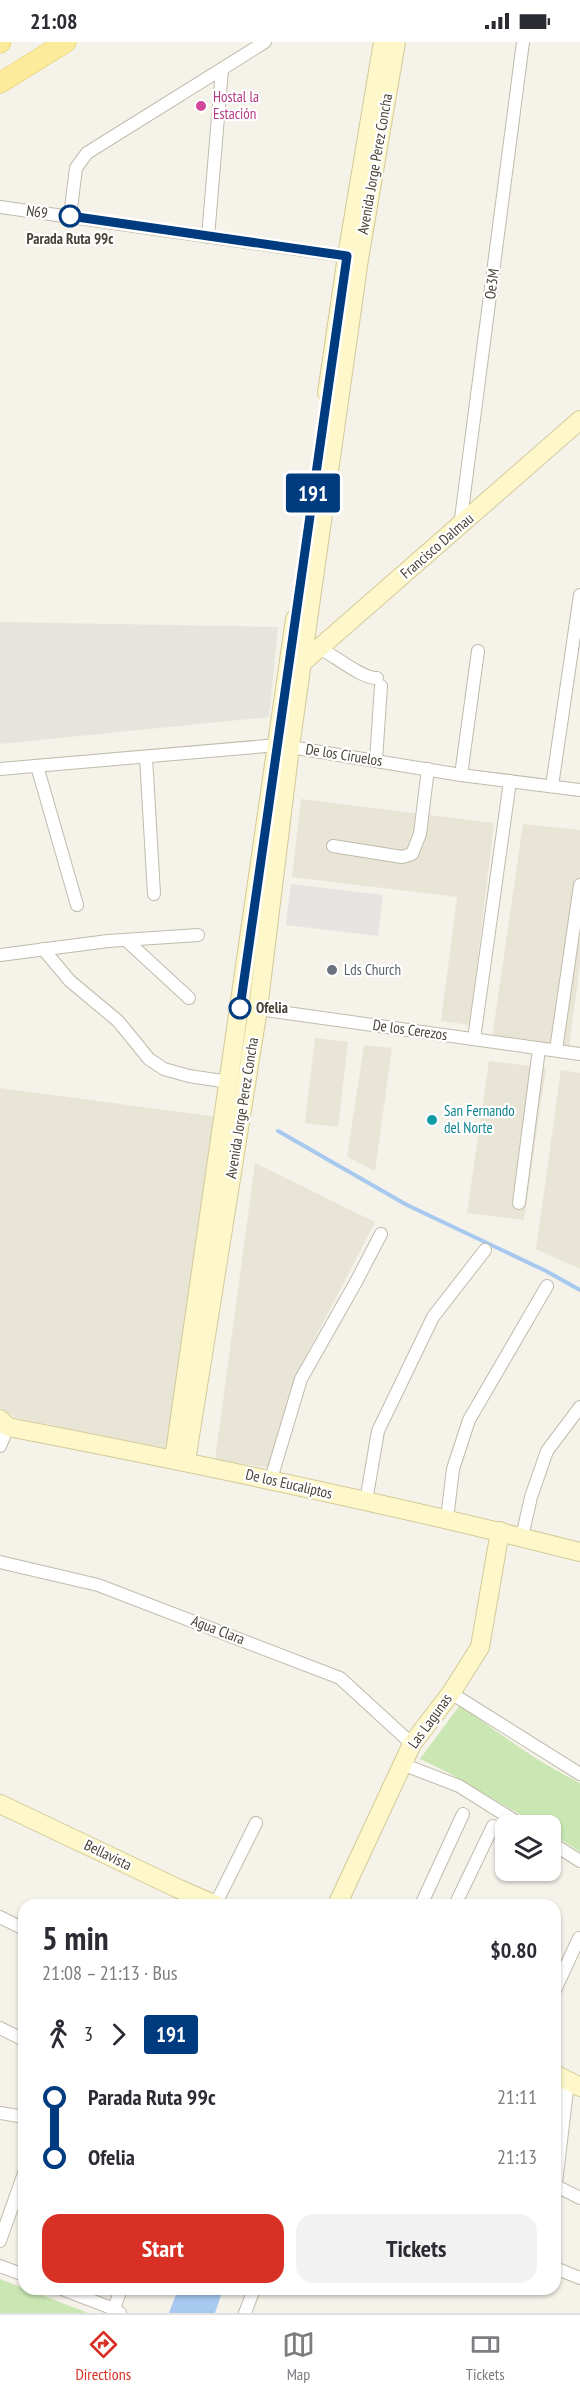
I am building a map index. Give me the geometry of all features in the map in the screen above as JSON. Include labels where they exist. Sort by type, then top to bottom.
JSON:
[{"type":"main road","points":[[0,82],[66,42]]},
{"type":"street","points":[[70,216],[76,168],[80,159],[265,42]]},
{"type":"street","name":"Avenida Jorge Perez Concha","points":[[180,1460],[249,1008],[383,42]]},
{"type":"street","name":"Avenida Jorge Perez Concha","points":[[353,257],[396,42]]},
{"type":"street","name":"Oe3M","points":[[460,526],[523,42]]},
{"type":"street","points":[[208,237],[222,69]]},
{"type":"street","name":"N69","points":[[0,207],[353,257]]},
{"type":"street","name":"Francisco Dalmau","points":[[296,662],[319,648],[580,420]]},
{"type":"street","points":[[552,786],[580,596]]},
{"type":"street","points":[[319,648],[379,682],[376,760]]},
{"type":"street","points":[[461,775],[478,651]]},
{"type":"street","name":"De los Ciruelos","points":[[0,769],[284,746],[461,775],[580,790]]},
{"type":"street","points":[[146,757],[154,894]]},
{"type":"street","points":[[37,766],[77,905]]},
{"type":"street","points":[[333,846],[402,857],[412,854],[420,834],[428,769]]},
{"type":"street","points":[[474,1039],[510,781]]},
{"type":"street","points":[[556,1050],[580,885]]},
{"type":"street","points":[[0,955],[126,940],[198,935]]},
{"type":"street","points":[[126,940],[189,998]]},
{"type":"street","points":[[43,949],[70,981],[118,1021],[149,1059],[164,1069],[189,1076],[229,1082]]},
{"type":"street","name":"Avenida Jorge Perez Concha","points":[[180,1460],[229,1082],[249,1008]]},
{"type":"street","name":"De los Cerezos","points":[[249,1008],[580,1054]]},
{"type":"street","points":[[519,1203],[539,1049]]},
{"type":"street","points":[[271,1479],[301,1378],[381,1234]]},
{"type":"street","points":[[366,1501],[378,1431],[433,1317],[485,1250]]},
{"type":"street","points":[[447,1519],[453,1469],[468,1420],[548,1286]]},
{"type":"street","points":[[522,1537],[531,1497],[547,1452],[580,1407]]},
{"type":"street","points":[[0,1446],[4,1423]]},
{"type":"street","name":"De los Eucaliptos","points":[[4,1423],[271,1479],[500,1531],[580,1552]]},
{"type":"street","name":"Las Lagunas","points":[[340,1899],[412,1743],[451,1693],[480,1647],[500,1531]]},
{"type":"street","name":"Agua Clara","points":[[0,1562],[98,1585],[340,1678],[412,1743]]},
{"type":"street","points":[[451,1693],[580,1774]]},
{"type":"street","points":[[402,1764],[459,1786],[505,1815]]},
{"type":"street","name":"Bellavista","points":[[0,1803],[202,1899]]},
{"type":"street","points":[[424,1899],[463,1814]]},
{"type":"street","points":[[218,1899],[256,1823]]},
{"type":"street","points":[[458,1899],[493,1826]]},
{"type":"street","points":[[561,1849],[580,1861]]},
{"type":"street","points":[[0,1917],[18,1926]]},
{"type":"street","points":[[561,1977],[579,1938]]},
{"type":"street","points":[[0,2028],[18,2037]]},
{"type":"street","points":[[561,2140],[568,2082]]},
{"type":"street","points":[[0,2113],[18,2115]]},
{"type":"street","points":[[0,2241],[18,2190]]},
{"type":"street","points":[[561,2191],[580,2198]]},
{"type":"street","points":[[0,2266],[18,2273]]},
{"type":"street","points":[[561,2270],[580,2278]]},
{"type":"street","points":[[77,2295],[117,2311],[120,2295]]},
{"type":"street","points":[[245,2313],[252,2295]]},
{"type":"shaded area","points":[[0,622],[278,627],[269,717],[0,744]]},
{"type":"shaded area","points":[[301,799],[494,823],[470,1025],[441,1021],[457,897],[292,877]]},
{"type":"shaded area","points":[[523,824],[580,830],[580,964],[569,1048],[492,1038]]},
{"type":"shaded area","points":[[291,884],[383,895],[378,936],[286,925]]},
{"type":"shaded area","points":[[315,1038],[348,1042],[338,1127],[305,1123]]},
{"type":"shaded area","points":[[364,1045],[392,1048],[375,1171],[347,1157]]},
{"type":"shaded area","points":[[489,1061],[546,1068],[524,1220],[467,1213]]},
{"type":"shaded area","points":[[561,1070],[580,1073],[580,1269],[536,1249]]},
{"type":"shaded area","points":[[0,1088],[218,1117],[171,1449],[16,1418],[0,1407]]},
{"type":"shaded area","points":[[255,1163],[375,1222],[295,1377],[272,1468],[215,1460]]},
{"type":"green space","points":[[460,1705],[533,1756],[580,1783],[580,1852],[561,1840],[561,1815],[521,1815],[449,1773],[420,1759]]},
{"type":"green space","points":[[0,2279],[18,2286],[18,2295],[41,2295],[88,2313],[0,2313]]},
{"type":"water","points":[[176,2295],[221,2295],[215,2313],[169,2313]]},
{"type":"waterway","points":[[278,1131],[407,1205],[546,1271],[580,1290]]},
{"type":"bus line","name":"191","points":[[70,216],[347,256],[240,1008]]},
{"type":"place","name":"Hostal la Estación","points":[[201,106]]},
{"type":"place","name":"Parada Ruta 99c","points":[[70,216]]},
{"type":"place","name":"Lds Church","points":[[332,970]]},
{"type":"place","name":"Ofelia","points":[[240,1008]]},
{"type":"place","name":"San Fernando del Norte","points":[[432,1120]]}]
